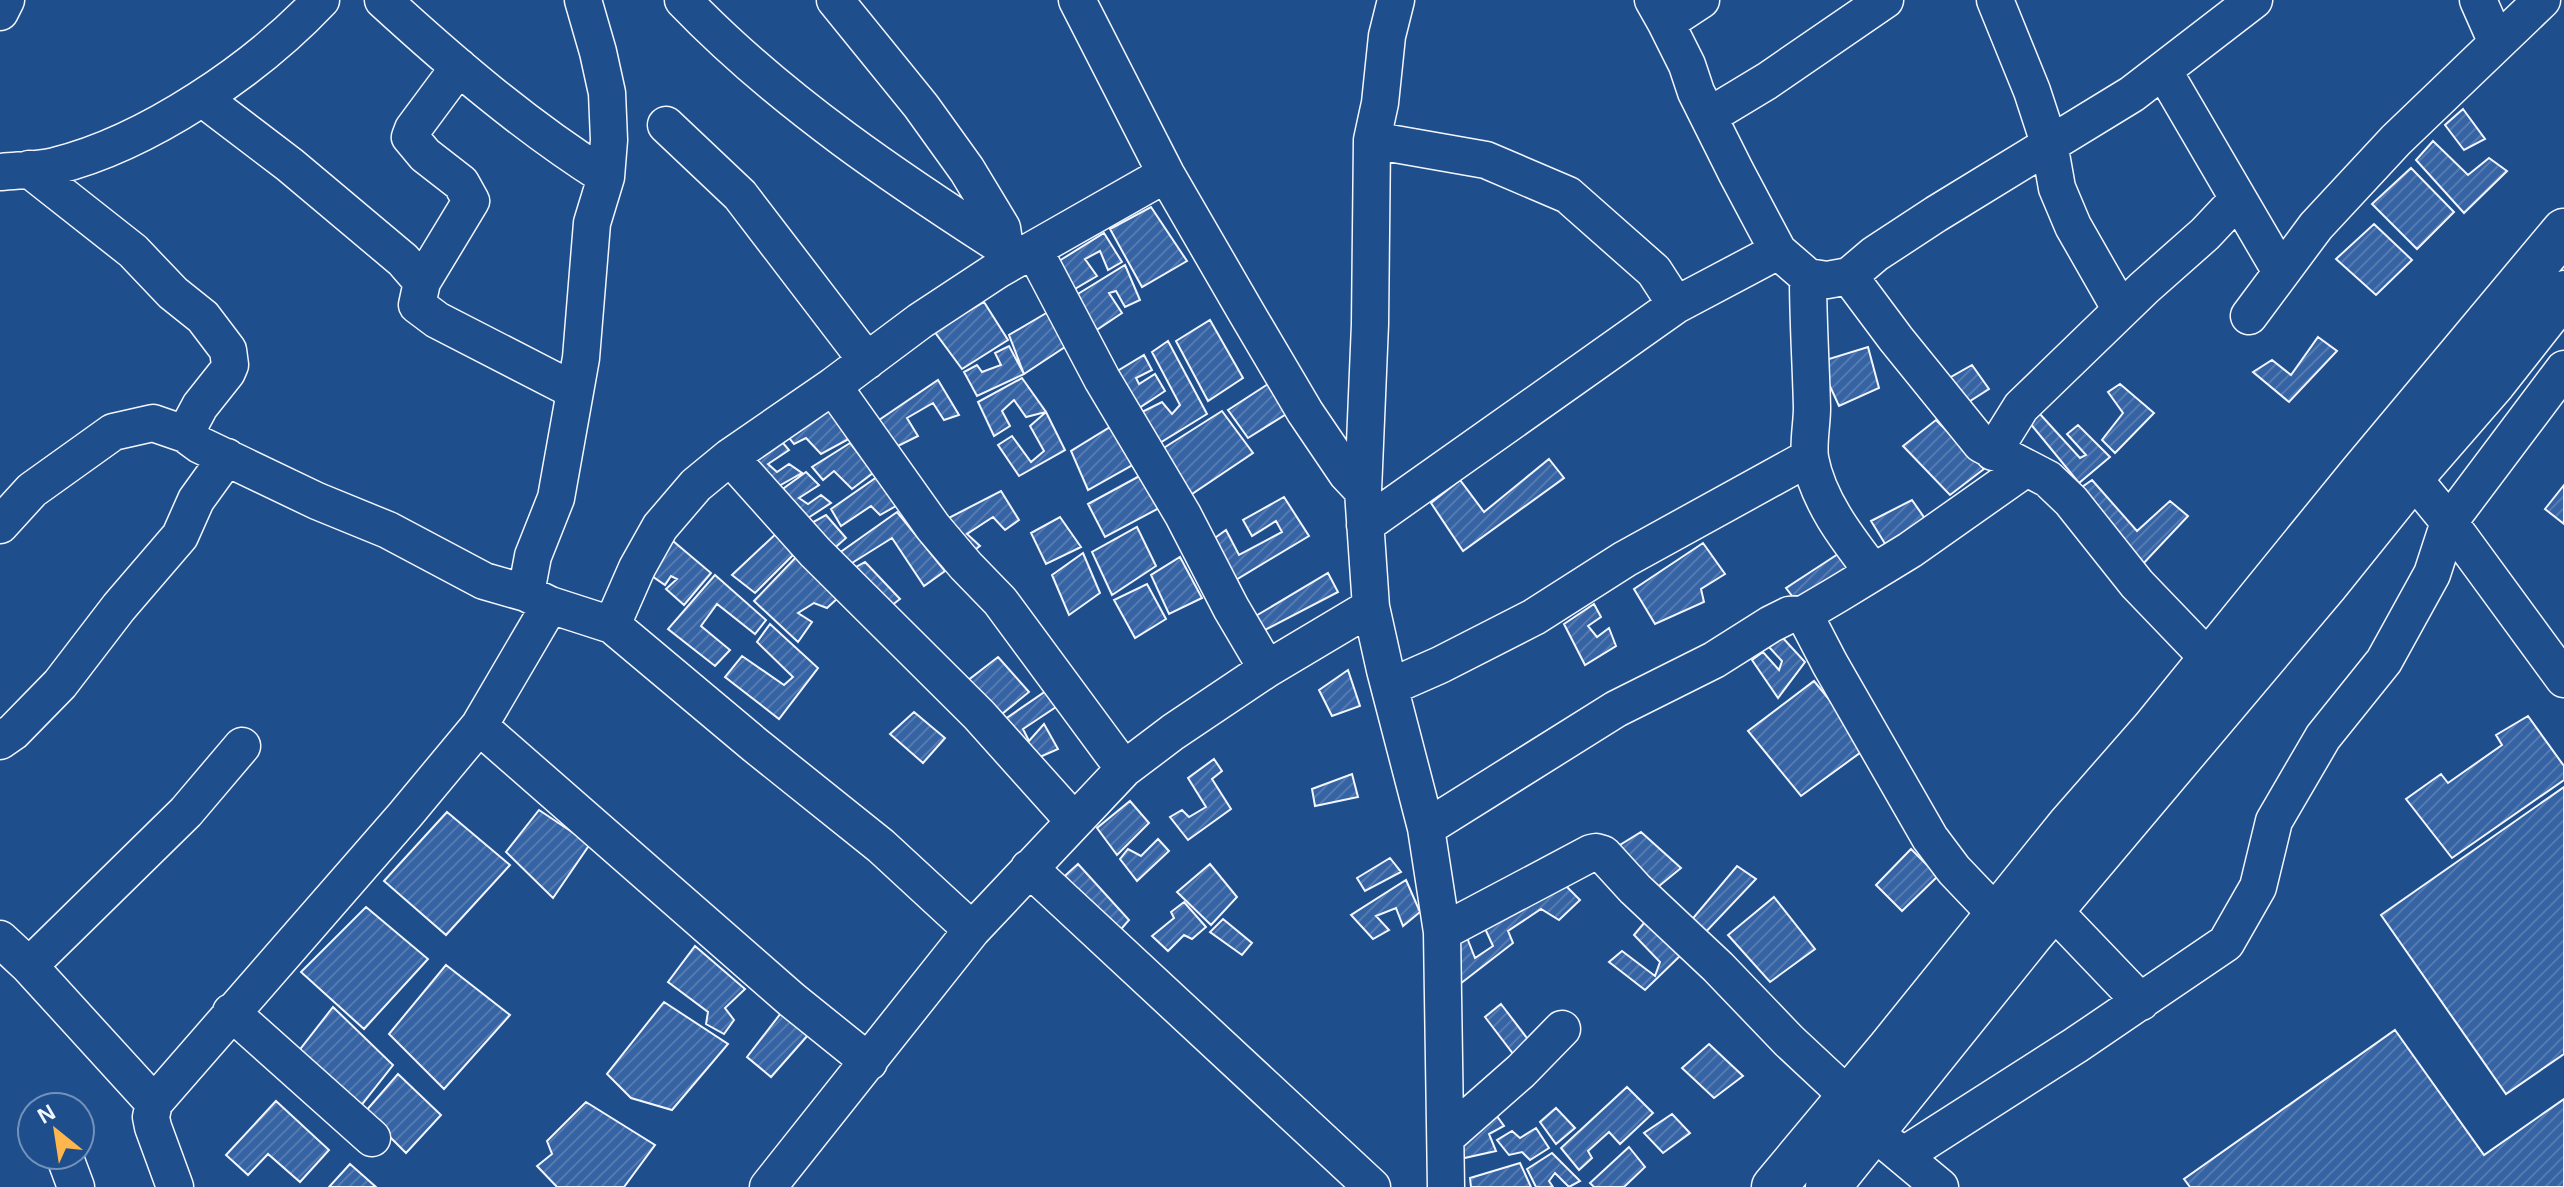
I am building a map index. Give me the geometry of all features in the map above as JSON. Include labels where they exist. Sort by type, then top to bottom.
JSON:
[{"type":"main road","points":[[1774,1187],[1875,1128],[1996,914],[2564,231]]},
{"type":"main road","points":[[1828,1187],[2052,909],[2327,583],[2564,293]]},
{"type":"street","points":[[0,12],[6,0]]},
{"type":"street","points":[[383,0],[459,67],[564,150],[606,177]]},
{"type":"street","points":[[175,1187],[153,1127],[151,1117],[154,1103],[479,726],[538,599],[533,556],[556,498],[581,358],[592,223],[606,177],[609,140],[607,93],[583,0]]},
{"type":"street","points":[[683,0],[790,98],[906,183],[1020,252]]},
{"type":"street","points":[[835,0],[921,106],[1020,252],[1102,379],[1183,515],[1267,669]]},
{"type":"street","points":[[1077,0],[1166,174],[1305,412],[1347,474],[1364,508]]},
{"type":"street","points":[[1396,0],[1387,36],[1380,103],[1372,140],[1364,508],[1371,607],[1426,828],[1442,932],[1446,1187]]},
{"type":"street","points":[[1701,0],[1660,11],[1687,65],[1696,92],[1778,251],[1808,277],[1827,280],[1849,276],[1875,254],[2132,94],[2245,3]]},
{"type":"street","points":[[1709,116],[1791,65],[1885,0]]},
{"type":"street","points":[[1995,0],[2032,91],[2049,143],[2057,188],[2073,226],[2121,310]]},
{"type":"street","points":[[2478,0],[2497,43]]},
{"type":"street","points":[[2249,316],[2316,226],[2396,140],[2542,0]]},
{"type":"street","points":[[14,170],[53,166],[95,152],[135,135],[202,98],[253,62],[303,6]]},
{"type":"street","points":[[459,67],[410,137],[425,155],[461,183],[471,201],[422,282],[417,305],[437,320],[575,391]]},
{"type":"street","points":[[2163,70],[2281,272]]},
{"type":"street","points":[[202,98],[290,165],[403,260],[422,282]]},
{"type":"street","points":[[666,125],[740,195],[867,361]]},
{"type":"street","points":[[1372,140],[1486,160],[1568,195],[1654,271],[1676,305]]},
{"type":"street","points":[[14,170],[133,251],[173,293],[203,317],[228,350],[230,365],[227,372],[200,406],[185,434]]},
{"type":"street","points":[[612,625],[637,568],[660,527],[696,485],[730,457],[1020,252],[1166,174]]},
{"type":"street","points":[[1993,452],[2021,407],[2205,234],[2237,200]]},
{"type":"street","points":[[1364,508],[1676,305],[1778,251]]},
{"type":"street","points":[[1849,276],[1981,444],[2048,479],[2071,501],[2137,584],[2210,660]]},
{"type":"street","points":[[1808,277],[1812,407],[1810,457],[1823,498],[1846,537],[1873,572]]},
{"type":"street","points":[[1875,1128],[2141,1002],[2226,943],[2258,887],[2274,821],[2323,737],[2384,661],[2432,574],[2449,522],[2564,369]]},
{"type":"street","points":[[833,386],[933,527],[1000,601],[1124,769]]},
{"type":"street","points":[[0,525],[32,490],[113,432],[153,423],[185,434],[200,445],[317,501],[388,530],[484,581],[612,625],[881,846],[972,930]]},
{"type":"street","points":[[0,741],[13,732],[60,684],[119,607],[180,536],[196,500],[227,457]]},
{"type":"street","points":[[730,457],[815,552],[979,715],[1074,821]]},
{"type":"street","points":[[1390,687],[1534,617],[1625,559],[1810,457]]},
{"type":"street","points":[[1426,828],[1616,709],[1714,660],[1771,624],[1789,615],[1804,614],[1910,550],[2025,469]]},
{"type":"street","points":[[2412,477],[2449,522],[2564,679]]},
{"type":"street","points":[[768,1187],[972,930],[1124,769],[1267,669],[1371,607]]},
{"type":"street","points":[[1804,614],[1930,838],[1954,870],[1996,914]]},
{"type":"street","points":[[479,726],[792,1000],[869,1062]]},
{"type":"street","points":[[29,966],[186,812],[242,746]]},
{"type":"street","points":[[1442,932],[1591,853],[1603,854],[1875,1128],[1940,1187]]},
{"type":"street","points":[[1029,868],[1372,1187]]},
{"type":"street","points":[[2052,909],[2141,1002]]},
{"type":"street","points":[[0,939],[29,966],[154,1103]]},
{"type":"street","points":[[231,1012],[372,1138]]},
{"type":"street","points":[[1446,1137],[1521,1071],[1562,1029]]},
{"type":"building","points":[[2463,109],[2485,139],[2464,150],[2445,125]]},
{"type":"building","points":[[2433,141],[2468,175],[2489,158],[2507,171],[2464,213],[2416,160]]},
{"type":"building","points":[[2411,168],[2454,212],[2417,249],[2372,204]]},
{"type":"building","points":[[1151,207],[1187,261],[1142,287],[1110,229]]},
{"type":"building","points":[[2374,224],[2412,260],[2376,295],[2336,259]]},
{"type":"building","points":[[1104,233],[1122,262],[1108,270],[1100,251],[1085,259],[1097,276],[1073,290],[1059,261]]},
{"type":"building","points":[[1125,265],[1140,300],[1125,307],[1116,291],[1109,293],[1122,313],[1095,331],[1073,297]]},
{"type":"building","points":[[984,302],[1008,340],[962,369],[934,331]]},
{"type":"building","points":[[1048,312],[1068,345],[1024,374],[1009,335]]},
{"type":"building","points":[[1210,320],[1243,378],[1208,401],[1176,341]]},
{"type":"building","points":[[2318,337],[2337,351],[2289,402],[2253,372],[2272,360],[2291,375]]},
{"type":"building","points":[[1168,341],[1207,414],[1158,444],[1140,413],[1162,402],[1172,414],[1180,405],[1152,352]]},
{"type":"building","points":[[1009,346],[1024,374],[977,396],[964,372],[977,365],[982,372],[1001,365],[995,353]]},
{"type":"building","points":[[1868,347],[1879,388],[1839,406],[1819,362]]},
{"type":"building","points":[[1144,355],[1152,370],[1136,378],[1139,384],[1155,374],[1165,391],[1136,410],[1114,373]]},
{"type":"building","points":[[1972,365],[1989,389],[1959,408],[1944,381]]},
{"type":"building","points":[[1022,378],[1046,412],[1026,417],[1014,400],[1002,411],[1010,426],[994,436],[978,402]]},
{"type":"building","points":[[938,380],[959,415],[944,420],[933,403],[907,418],[918,436],[894,448],[879,420]]},
{"type":"building","points":[[1268,384],[1288,413],[1248,438],[1228,410]]},
{"type":"building","points":[[2120,384],[2154,413],[2115,453],[2102,440],[2123,413],[2108,392]]},
{"type":"building","points":[[828,402],[858,434],[821,454],[806,438],[794,444],[783,430]]},
{"type":"building","points":[[1222,411],[1253,453],[1186,498],[1162,449]]},
{"type":"building","points":[[1046,412],[1065,450],[1019,476],[998,445],[1012,436],[1031,462],[1044,451],[1030,426]]},
{"type":"building","points":[[2039,413],[2080,458],[2086,455],[2067,434],[2078,425],[2110,457],[2079,483],[2029,422]]},
{"type":"building","points":[[1936,420],[1984,469],[1950,495],[1903,446]]},
{"type":"building","points":[[1115,424],[1136,463],[1088,490],[1071,451]]},
{"type":"building","points":[[777,436],[789,450],[768,464],[777,472],[789,464],[802,473],[777,487],[748,459]]},
{"type":"building","points":[[850,443],[873,473],[852,489],[834,471],[823,480],[812,467]]},
{"type":"building","points":[[1549,459],[1564,478],[1463,551],[1431,503],[1460,480],[1484,512]]},
{"type":"building","points":[[806,472],[819,485],[799,498],[808,504],[821,495],[831,503],[805,520],[780,491]]},
{"type":"building","points":[[1145,473],[1161,507],[1105,537],[1088,504]]},
{"type":"building","points":[[877,477],[896,506],[880,515],[871,506],[841,526],[831,509]]},
{"type":"building","points":[[2092,480],[2137,531],[2170,501],[2188,516],[2142,565],[2082,487]]},
{"type":"building","points":[[2564,485],[2564,524],[2545,509]]},
{"type":"building","points":[[1001,491],[1019,520],[1005,530],[993,517],[967,534],[980,546],[967,556],[939,523]]},
{"type":"building","points":[[1284,497],[1309,536],[1234,581],[1212,540],[1226,530],[1239,555],[1282,532],[1276,521],[1252,536],[1243,520]]},
{"type":"building","points":[[1912,500],[1928,523],[1887,547],[1871,521]]},
{"type":"building","points":[[897,512],[945,571],[924,586],[892,538],[844,568],[835,556]]},
{"type":"building","points":[[826,515],[846,538],[830,552],[806,526]]},
{"type":"building","points":[[1060,517],[1081,547],[1046,564],[1031,533]]},
{"type":"building","points":[[1137,527],[1156,566],[1112,595],[1092,552]]},
{"type":"building","points":[[781,529],[801,547],[755,593],[732,575]]},
{"type":"building","points":[[673,541],[711,573],[684,605],[666,589],[677,579],[671,576],[665,585],[649,574]]},
{"type":"building","points":[[1703,543],[1725,574],[1701,589],[1704,602],[1655,624],[1634,589]]},
{"type":"building","points":[[801,552],[839,597],[827,608],[814,603],[798,613],[812,622],[798,642],[754,601]]},
{"type":"building","points":[[1083,553],[1100,593],[1069,615],[1052,575]]},
{"type":"building","points":[[1838,554],[1851,570],[1799,605],[1786,588]]},
{"type":"building","points":[[1180,557],[1202,598],[1169,614],[1151,575]]},
{"type":"building","points":[[865,562],[900,599],[886,610],[849,571]]},
{"type":"building","points":[[1328,573],[1338,592],[1263,631],[1254,617]]},
{"type":"building","points":[[715,575],[766,620],[755,634],[717,604],[701,626],[730,650],[715,666],[668,629]]},
{"type":"building","points":[[1147,584],[1166,619],[1135,638],[1114,600]]},
{"type":"building","points":[[1594,604],[1601,617],[1588,626],[1597,637],[1609,628],[1616,646],[1585,665],[1564,624]]},
{"type":"building","points":[[770,624],[818,668],[779,719],[725,677],[742,656],[784,685],[793,677],[757,642]]},
{"type":"building","points":[[1782,637],[1805,662],[1778,698],[1752,660],[1763,652],[1779,670],[1782,661],[1769,647]]},
{"type":"building","points":[[998,657],[1029,692],[997,718],[967,681]]},
{"type":"building","points":[[1348,670],[1360,706],[1332,716],[1319,690]]},
{"type":"building","points":[[1814,681],[1868,747],[1801,796],[1748,731]]},
{"type":"building","points":[[1046,691],[1056,707],[1023,729],[1029,741],[1044,724],[1058,749],[1033,760],[992,728]]},
{"type":"building","points":[[914,712],[945,738],[923,763],[890,734]]},
{"type":"building","points":[[2528,716],[2564,766],[2564,780],[2452,858],[2406,799],[2441,774],[2448,783],[2502,745],[2496,735]]},
{"type":"building","points":[[1214,759],[1222,771],[1212,779],[1231,809],[1188,840],[1170,817],[1182,810],[1189,817],[1206,807],[1188,778]]},
{"type":"building","points":[[1352,774],[1358,797],[1315,806],[1312,789]]},
{"type":"building","points":[[2564,787],[2564,1054],[2506,1094],[2381,915]]},
{"type":"building","points":[[1130,801],[1149,823],[1117,855],[1097,828]]},
{"type":"building","points":[[539,810],[590,844],[553,898],[506,852]]},
{"type":"building","points":[[447,812],[510,865],[446,935],[384,881]]},
{"type":"building","points":[[1641,832],[1681,868],[1647,896],[1607,853]]},
{"type":"building","points":[[1158,839],[1169,851],[1137,881],[1120,859],[1128,849],[1141,856]]},
{"type":"building","points":[[1911,849],[1938,876],[1902,911],[1876,885]]},
{"type":"building","points":[[1390,858],[1401,872],[1365,891],[1357,878]]},
{"type":"building","points":[[1078,864],[1129,920],[1110,942],[1056,884]]},
{"type":"building","points":[[1210,864],[1237,897],[1211,925],[1177,892]]},
{"type":"building","points":[[1737,866],[1756,879],[1701,937],[1689,923]]},
{"type":"building","points":[[1558,878],[1580,900],[1559,920],[1541,909],[1508,931],[1513,943],[1460,984],[1452,937],[1464,930],[1475,958],[1493,946],[1482,922]]},
{"type":"building","points":[[1406,880],[1420,912],[1403,926],[1396,908],[1376,916],[1389,930],[1373,939],[1351,915]]},
{"type":"building","points":[[1774,897],[1815,949],[1770,982],[1728,935]]},
{"type":"building","points":[[1184,902],[1206,927],[1192,939],[1184,935],[1168,951],[1152,936],[1174,918],[1171,912]]},
{"type":"building","points":[[366,907],[428,959],[364,1029],[301,972]]},
{"type":"building","points":[[1649,917],[1683,953],[1645,990],[1609,962],[1622,951],[1655,976],[1660,962],[1634,935]]},
{"type":"building","points":[[1223,919],[1252,943],[1242,955],[1210,932]]},
{"type":"building","points":[[695,946],[745,989],[725,1008],[734,1020],[724,1034],[706,1024],[708,1012],[668,982]]},
{"type":"building","points":[[446,965],[510,1015],[444,1089],[389,1034]]},
{"type":"building","points":[[664,1002],[728,1044],[672,1110],[631,1098],[607,1074]]},
{"type":"building","points":[[1501,1004],[1530,1042],[1514,1055],[1485,1017]]},
{"type":"building","points":[[333,1007],[393,1065],[352,1117],[291,1061]]},
{"type":"building","points":[[781,1013],[808,1035],[771,1077],[747,1057]]},
{"type":"building","points":[[2395,1030],[2484,1155],[2564,1099],[2564,1187],[2190,1187],[2184,1179]]},
{"type":"building","points":[[1709,1044],[1743,1076],[1714,1098],[1682,1068]]},
{"type":"building","points":[[398,1074],[441,1115],[406,1153],[365,1112]]},
{"type":"building","points":[[1627,1087],[1653,1113],[1620,1144],[1609,1132],[1588,1151],[1592,1158],[1579,1170],[1561,1148]]},
{"type":"building","points":[[276,1101],[329,1150],[300,1182],[268,1154],[248,1175],[226,1155]]},
{"type":"building","points":[[586,1102],[655,1145],[624,1187],[557,1187],[537,1166],[552,1154],[547,1141]]},
{"type":"building","points":[[1556,1108],[1575,1128],[1556,1144],[1540,1122]]},
{"type":"building","points":[[1494,1112],[1504,1126],[1489,1134],[1496,1151],[1460,1159],[1455,1138]]},
{"type":"building","points":[[1672,1114],[1690,1133],[1663,1153],[1644,1133]]},
{"type":"building","points":[[1536,1128],[1549,1148],[1530,1160],[1522,1152],[1509,1155],[1497,1140],[1512,1131],[1520,1138]]},
{"type":"building","points":[[1629,1147],[1645,1167],[1624,1187],[1594,1187],[1590,1183]]},
{"type":"building","points":[[1552,1153],[1580,1181],[1569,1187],[1555,1173],[1549,1181],[1553,1187],[1536,1187],[1527,1169]]},
{"type":"building","points":[[1520,1163],[1531,1187],[1471,1187],[1470,1178]]},
{"type":"building","points":[[350,1164],[376,1187],[329,1187]]}]
